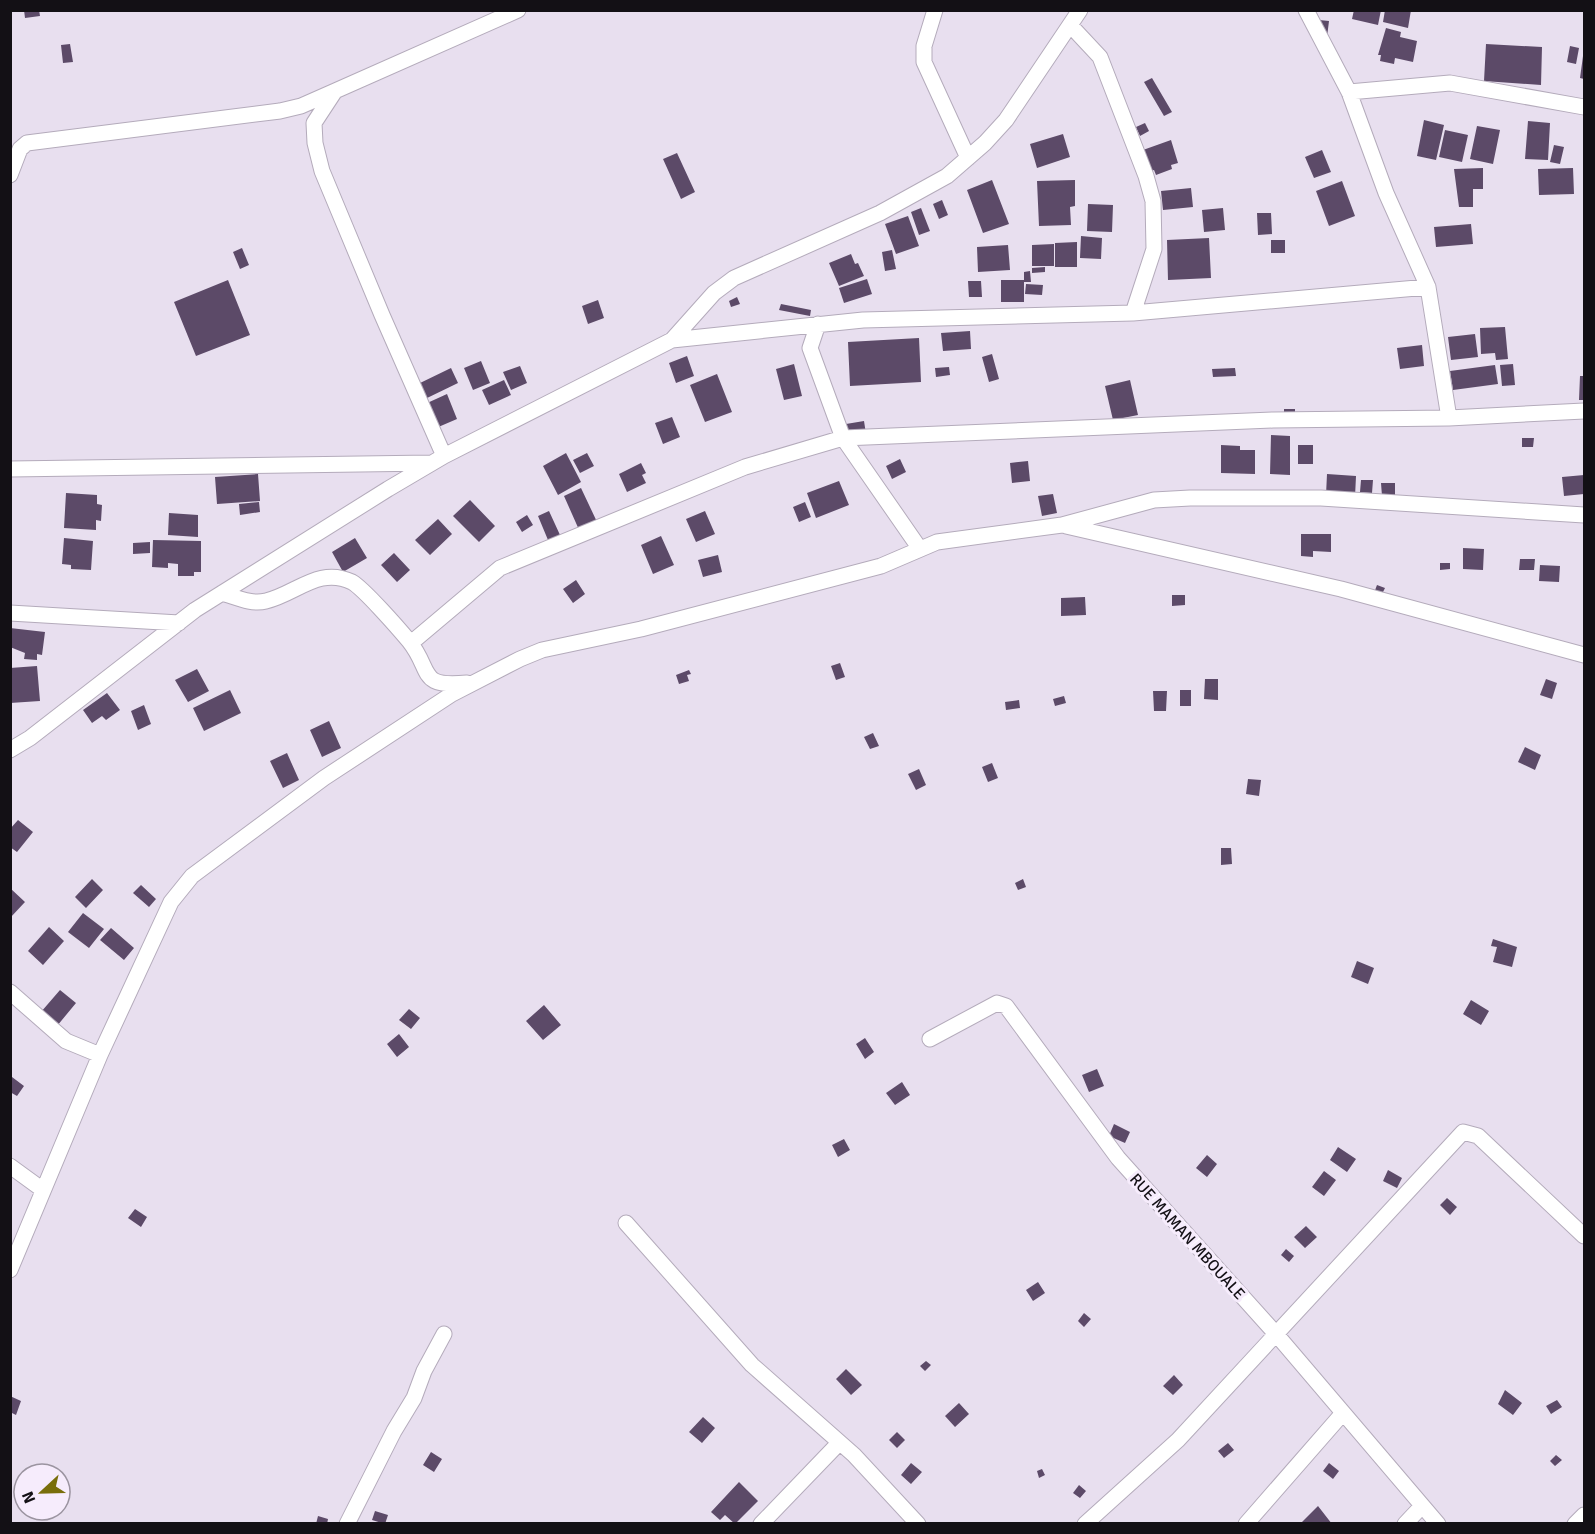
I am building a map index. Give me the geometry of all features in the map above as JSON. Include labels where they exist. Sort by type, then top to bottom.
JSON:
[{"type":"street","points":[[10,175],[20,149],[27,143],[280,111],[301,106],[518,10]]},
{"type":"street","points":[[935,10],[924,46],[924,62],[968,158]]},
{"type":"street","points":[[672,340],[714,293],[734,278],[896,205],[927,189],[968,158],[1005,120],[1080,10]]},
{"type":"street","points":[[1306,10],[1349,92],[1386,193],[1428,287],[1449,418]]},
{"type":"street","points":[[1071,26],[1100,57],[1146,176],[1153,201],[1154,249],[1133,313]]},
{"type":"street","points":[[1349,92],[1450,83],[1584,107]]},
{"type":"street","points":[[336,91],[314,123],[315,143],[322,171],[382,315],[438,459]]},
{"type":"street","points":[[10,750],[30,738],[179,623],[222,593],[438,459],[672,340],[863,320],[1133,313],[1428,287]]},
{"type":"street","points":[[818,324],[810,348],[843,438],[920,549]]},
{"type":"street","points":[[411,643],[500,568],[735,471],[843,438],[1273,420],[1449,418],[1584,411]]},
{"type":"street","points":[[10,469],[438,459]]},
{"type":"street","points":[[10,1270],[100,1055],[171,902],[192,876],[324,778],[473,682],[542,650],[641,629],[863,571],[937,542],[1062,525],[1154,500],[1321,498],[1584,515]]},
{"type":"street","points":[[1062,525],[1341,589],[1584,655]]},
{"type":"street","points":[[222,593],[250,602],[266,602],[320,577],[339,578],[354,583],[411,643],[426,675],[443,686],[473,682]]},
{"type":"street","points":[[10,613],[179,623]]},
{"type":"street","points":[[10,992],[66,1041],[100,1055]]},
{"type":"street","name":"RUE MAMAN MBOUALE","points":[[930,1039],[997,1003],[1006,1006],[1118,1158],[1276,1334],[1438,1524]]},
{"type":"street","points":[[1085,1524],[1178,1440],[1463,1132],[1478,1136],[1584,1236]]},
{"type":"street","points":[[10,1166],[43,1190]]},
{"type":"street","points":[[626,1222],[752,1365],[839,1443],[918,1524]]},
{"type":"street","points":[[347,1524],[394,1431],[414,1398],[424,1371],[444,1334]]},
{"type":"street","points":[[1246,1524],[1343,1413]]},
{"type":"street","points":[[761,1524],[839,1443]]},
{"type":"street","points":[[1405,1524],[1422,1506]]},
{"type":"street","points":[[1575,1524],[1584,1515]]},
{"type":"building","points":[[24,10],[39,10],[40,16],[25,18]]},
{"type":"building","points":[[1354,10],[1381,10],[1378,25],[1352,19]]},
{"type":"building","points":[[1385,10],[1411,10],[1408,28],[1383,22]]},
{"type":"building","points":[[1319,20],[1329,21],[1327,37]]},
{"type":"building","points":[[1386,28],[1401,32],[1400,37],[1417,41],[1413,62],[1395,58],[1394,64],[1380,61],[1381,55],[1378,55]]},
{"type":"building","points":[[70,44],[73,62],[63,63],[61,45]]},
{"type":"building","points":[[1486,44],[1542,47],[1541,85],[1484,81]]},
{"type":"building","points":[[1570,46],[1579,48],[1576,64],[1567,62]]},
{"type":"building","points":[[1584,57],[1584,79],[1580,78]]},
{"type":"building","points":[[1152,78],[1172,112],[1164,116],[1144,82]]},
{"type":"building","points":[[1424,120],[1444,125],[1436,160],[1417,156]]},
{"type":"building","points":[[1528,121],[1550,123],[1548,160],[1525,159]]},
{"type":"building","points":[[1145,123],[1149,131],[1140,136],[1136,127]]},
{"type":"building","points":[[1477,126],[1500,130],[1493,164],[1470,159]]},
{"type":"building","points":[[1445,130],[1468,135],[1462,162],[1439,157]]},
{"type":"building","points":[[1063,134],[1070,157],[1037,168],[1030,144]]},
{"type":"building","points":[[1171,140],[1178,163],[1171,165],[1172,169],[1156,175],[1154,170],[1150,171],[1143,150]]},
{"type":"building","points":[[1554,145],[1564,147],[1560,164],[1550,162]]},
{"type":"building","points":[[1322,150],[1331,172],[1314,178],[1305,157]]},
{"type":"building","points":[[677,153],[695,192],[681,199],[663,159]]},
{"type":"building","points":[[1483,168],[1483,189],[1473,189],[1473,207],[1459,207],[1454,169]]},
{"type":"building","points":[[1573,168],[1574,194],[1539,195],[1538,169]]},
{"type":"building","points":[[992,180],[1009,224],[983,233],[967,190]]},
{"type":"building","points":[[1075,180],[1075,206],[1070,207],[1071,225],[1039,226],[1037,181]]},
{"type":"building","points":[[1342,181],[1355,216],[1329,226],[1316,191]]},
{"type":"building","points":[[1191,188],[1193,207],[1163,210],[1161,191]]},
{"type":"building","points":[[942,200],[948,215],[939,219],[933,204]]},
{"type":"building","points":[[1088,204],[1113,205],[1112,232],[1087,231]]},
{"type":"building","points":[[921,208],[930,231],[919,235],[911,212]]},
{"type":"building","points":[[1223,208],[1225,230],[1204,232],[1202,210]]},
{"type":"building","points":[[1257,213],[1271,213],[1272,234],[1258,235]]},
{"type":"building","points":[[908,216],[919,246],[896,254],[885,224]]},
{"type":"building","points":[[1471,224],[1473,244],[1436,247],[1434,227]]},
{"type":"building","points":[[1081,236],[1102,238],[1101,259],[1080,258]]},
{"type":"building","points":[[1209,238],[1211,278],[1168,280],[1167,240]]},
{"type":"building","points":[[1271,240],[1285,240],[1285,253],[1271,253]]},
{"type":"building","points":[[1077,242],[1077,267],[1055,267],[1055,243]]},
{"type":"building","points":[[1054,244],[1054,266],[1032,266],[1032,245]]},
{"type":"building","points":[[1008,245],[1010,270],[978,272],[977,247]]},
{"type":"building","points":[[242,248],[249,265],[240,269],[233,252]]},
{"type":"building","points":[[892,250],[896,269],[885,271],[882,252]]},
{"type":"building","points":[[851,254],[864,276],[839,286],[829,263]]},
{"type":"building","points":[[1045,267],[1045,272],[1032,273],[1032,268]]},
{"type":"building","points":[[1030,271],[1031,282],[1024,282],[1024,302],[1001,302],[1001,280],[1024,280],[1024,272]]},
{"type":"building","points":[[867,279],[872,294],[844,303],[839,288]]},
{"type":"building","points":[[228,280],[250,335],[196,356],[174,302]]},
{"type":"building","points":[[968,281],[981,281],[982,297],[969,297]]},
{"type":"building","points":[[1026,284],[1043,285],[1042,295],[1025,294]]},
{"type":"building","points":[[737,297],[740,304],[731,307],[729,301]]},
{"type":"building","points":[[598,300],[604,318],[588,324],[582,306]]},
{"type":"building","points":[[781,304],[811,310],[810,316],[779,310]]},
{"type":"building","points":[[1505,327],[1508,359],[1496,360],[1495,353],[1481,354],[1480,328]]},
{"type":"building","points":[[970,331],[971,349],[943,351],[941,333]]},
{"type":"building","points":[[1475,334],[1478,357],[1451,360],[1448,337]]},
{"type":"building","points":[[919,338],[921,382],[850,386],[848,342]]},
{"type":"building","points":[[1422,345],[1424,366],[1400,369],[1397,348]]},
{"type":"building","points":[[992,354],[999,379],[989,382],[982,357]]},
{"type":"building","points":[[687,356],[694,376],[676,383],[669,363]]},
{"type":"building","points":[[481,361],[490,383],[473,390],[464,368]]},
{"type":"building","points":[[794,364],[802,396],[784,400],[776,369]]},
{"type":"building","points":[[1513,364],[1515,385],[1502,386],[1500,365]]},
{"type":"building","points":[[1495,365],[1498,384],[1453,390],[1450,371]]},
{"type":"building","points":[[520,366],[527,383],[511,390],[503,372]]},
{"type":"building","points":[[949,367],[950,375],[936,377],[935,368]]},
{"type":"building","points":[[451,368],[458,383],[425,399],[418,384]]},
{"type":"building","points":[[1235,368],[1236,376],[1213,377],[1212,369]]},
{"type":"building","points":[[717,374],[732,412],[705,422],[690,385]]},
{"type":"building","points":[[1580,376],[1584,376],[1584,400],[1579,400]]},
{"type":"building","points":[[504,380],[511,395],[489,405],[482,390]]},
{"type":"building","points":[[1130,380],[1138,415],[1113,420],[1105,386]]},
{"type":"building","points":[[447,394],[457,419],[436,428],[425,404]]},
{"type":"building","points":[[1284,409],[1295,409],[1295,418],[1284,418]]},
{"type":"building","points":[[672,417],[680,437],[663,444],[655,423]]},
{"type":"building","points":[[864,421],[866,434],[848,437],[846,424]]},
{"type":"building","points":[[1271,435],[1290,436],[1290,475],[1270,474]]},
{"type":"building","points":[[1522,438],[1534,438],[1533,447],[1522,447]]},
{"type":"building","points":[[1221,445],[1240,446],[1240,450],[1255,450],[1255,474],[1221,473]]},
{"type":"building","points":[[1298,445],[1313,445],[1313,464],[1298,464]]},
{"type":"building","points":[[566,453],[581,482],[558,495],[543,466]]},
{"type":"building","points":[[587,453],[594,466],[580,473],[573,460]]},
{"type":"building","points":[[900,459],[906,472],[892,479],[886,466]]},
{"type":"building","points":[[1028,461],[1030,481],[1012,483],[1010,463]]},
{"type":"building","points":[[641,463],[646,473],[642,475],[646,483],[627,492],[619,474]]},
{"type":"building","points":[[258,474],[260,501],[217,504],[215,477]]},
{"type":"building","points":[[1327,474],[1356,476],[1355,497],[1326,495]]},
{"type":"building","points":[[1584,475],[1584,494],[1564,496],[1562,477]]},
{"type":"building","points":[[1361,480],[1373,480],[1372,493],[1360,492]]},
{"type":"building","points":[[839,481],[849,505],[816,518],[807,493]]},
{"type":"building","points":[[1381,483],[1395,483],[1395,496],[1382,496]]},
{"type":"building","points":[[581,488],[598,524],[580,532],[564,496]]},
{"type":"building","points":[[66,493],[97,495],[97,504],[102,505],[101,521],[96,520],[96,530],[64,528]]},
{"type":"building","points":[[1053,494],[1057,513],[1042,516],[1038,496]]},
{"type":"building","points":[[470,500],[495,526],[479,542],[453,516]]},
{"type":"building","points":[[259,502],[260,512],[240,515],[239,504]]},
{"type":"building","points":[[805,502],[811,517],[799,522],[793,507]]},
{"type":"building","points":[[549,511],[560,535],[548,540],[538,516]]},
{"type":"building","points":[[705,511],[715,534],[696,542],[686,519]]},
{"type":"building","points":[[169,513],[198,515],[198,537],[168,535]]},
{"type":"building","points":[[527,515],[533,525],[522,532],[516,522]]},
{"type":"building","points":[[438,519],[452,534],[430,555],[415,540]]},
{"type":"building","points":[[1301,534],[1331,534],[1331,552],[1313,551],[1313,557],[1301,556]]},
{"type":"building","points":[[661,536],[674,565],[653,574],[641,545]]},
{"type":"building","points":[[64,538],[93,541],[91,570],[71,569],[71,565],[62,564]]},
{"type":"building","points":[[355,538],[367,558],[343,572],[332,552]]},
{"type":"building","points":[[153,540],[201,541],[201,572],[194,572],[194,576],[178,576],[178,564],[168,563],[168,568],[152,567]]},
{"type":"building","points":[[150,542],[150,553],[133,554],[133,543]]},
{"type":"building","points":[[1463,548],[1484,549],[1483,570],[1463,569]]},
{"type":"building","points":[[394,553],[410,570],[397,582],[381,565]]},
{"type":"building","points":[[718,555],[722,572],[703,577],[698,560]]},
{"type":"building","points":[[1520,559],[1535,559],[1534,570],[1519,570]]},
{"type":"building","points":[[1440,563],[1450,563],[1450,569],[1440,570]]},
{"type":"building","points":[[1540,565],[1560,566],[1559,582],[1539,581]]},
{"type":"building","points":[[576,580],[585,594],[573,603],[563,589]]},
{"type":"building","points":[[1377,585],[1385,588],[1381,596],[1374,593]]},
{"type":"building","points":[[1172,595],[1185,595],[1185,605],[1172,606]]},
{"type":"building","points":[[1085,597],[1086,615],[1061,616],[1061,598]]},
{"type":"building","points":[[10,628],[45,632],[42,655],[37,654],[37,660],[24,659],[25,653],[10,647]]},
{"type":"building","points":[[840,663],[845,677],[836,680],[831,666]]},
{"type":"building","points":[[37,666],[40,701],[10,703],[10,668]]},
{"type":"building","points":[[197,669],[209,691],[188,702],[175,680]]},
{"type":"building","points":[[689,670],[691,674],[687,675],[689,681],[679,684],[676,675]]},
{"type":"building","points":[[1205,679],[1218,679],[1218,700],[1204,699]]},
{"type":"building","points":[[1546,679],[1557,683],[1552,699],[1540,695]]},
{"type":"building","points":[[230,690],[241,713],[204,731],[193,708]]},
{"type":"building","points":[[1180,690],[1191,690],[1191,706],[1180,706]]},
{"type":"building","points":[[1153,691],[1167,691],[1166,711],[1154,711]]},
{"type":"building","points":[[107,693],[120,710],[106,720],[102,716],[92,723],[83,710]]},
{"type":"building","points":[[1064,696],[1066,703],[1055,706],[1053,699]]},
{"type":"building","points":[[1019,700],[1020,708],[1006,710],[1005,702]]},
{"type":"building","points":[[144,705],[151,724],[138,730],[131,711]]},
{"type":"building","points":[[329,721],[341,748],[322,757],[310,730]]},
{"type":"building","points":[[873,733],[879,746],[870,749],[864,737]]},
{"type":"building","points":[[1525,747],[1541,755],[1535,770],[1518,762]]},
{"type":"building","points":[[287,753],[299,780],[283,788],[270,761]]},
{"type":"building","points":[[992,763],[998,778],[988,782],[982,767]]},
{"type":"building","points":[[919,769],[926,785],[916,790],[908,774]]},
{"type":"building","points":[[1248,779],[1261,780],[1259,796],[1246,794]]},
{"type":"building","points":[[18,820],[33,832],[17,852],[10,847],[10,829]]},
{"type":"building","points":[[1221,848],[1231,848],[1232,864],[1221,865]]},
{"type":"building","points":[[92,879],[103,890],[86,908],[75,897]]},
{"type":"building","points":[[1023,879],[1026,887],[1018,890],[1015,883]]},
{"type":"building","points":[[141,885],[156,899],[149,907],[133,893]]},
{"type":"building","points":[[10,888],[25,902],[10,918]]},
{"type":"building","points":[[83,913],[104,929],[89,948],[68,932]]},
{"type":"building","points":[[49,927],[64,941],[43,965],[28,951]]},
{"type":"building","points":[[111,928],[134,948],[124,960],[100,940]]},
{"type":"building","points":[[1493,939],[1517,947],[1512,967],[1493,962],[1497,947],[1491,946]]},
{"type":"building","points":[[1357,961],[1374,968],[1368,984],[1351,977]]},
{"type":"building","points":[[60,990],[76,1003],[57,1026],[41,1012]]},
{"type":"building","points":[[1471,1000],[1489,1011],[1481,1025],[1463,1014]]},
{"type":"building","points":[[544,1005],[561,1025],[543,1040],[526,1021]]},
{"type":"building","points":[[409,1009],[420,1018],[411,1029],[399,1020]]},
{"type":"building","points":[[399,1034],[409,1047],[397,1057],[387,1044]]},
{"type":"building","points":[[865,1038],[874,1052],[865,1059],[856,1044]]},
{"type":"building","points":[[1097,1069],[1104,1086],[1089,1092],[1082,1075]]},
{"type":"building","points":[[12,1077],[24,1086],[17,1096],[10,1092]]},
{"type":"building","points":[[902,1082],[910,1095],[895,1105],[886,1093]]},
{"type":"building","points":[[1114,1124],[1130,1132],[1125,1143],[1109,1136]]},
{"type":"building","points":[[844,1139],[850,1150],[838,1157],[832,1145]]},
{"type":"building","points":[[1338,1147],[1356,1159],[1347,1172],[1330,1160]]},
{"type":"building","points":[[1207,1155],[1217,1164],[1207,1177],[1196,1168]]},
{"type":"building","points":[[1388,1170],[1402,1178],[1397,1188],[1383,1181]]},
{"type":"building","points":[[1324,1171],[1336,1180],[1324,1196],[1312,1187]]},
{"type":"building","points":[[1447,1198],[1457,1207],[1450,1215],[1440,1205]]},
{"type":"building","points":[[135,1209],[147,1217],[141,1227],[128,1218]]},
{"type":"building","points":[[1306,1226],[1317,1237],[1305,1248],[1294,1237]]},
{"type":"building","points":[[1286,1249],[1294,1256],[1289,1262],[1281,1255]]},
{"type":"building","points":[[1038,1282],[1045,1293],[1033,1301],[1026,1290]]},
{"type":"building","points":[[1084,1313],[1091,1319],[1084,1327],[1078,1321]]},
{"type":"building","points":[[926,1361],[931,1365],[925,1371],[920,1366]]},
{"type":"building","points":[[846,1369],[862,1385],[851,1395],[836,1379]]},
{"type":"building","points":[[1174,1375],[1183,1385],[1173,1395],[1163,1386]]},
{"type":"building","points":[[1505,1390],[1522,1403],[1513,1415],[1498,1404]]},
{"type":"building","points":[[10,1396],[21,1401],[16,1415],[10,1412]]},
{"type":"building","points":[[1557,1400],[1562,1407],[1551,1414],[1546,1406]]},
{"type":"building","points":[[959,1403],[969,1414],[955,1427],[945,1416]]},
{"type":"building","points":[[703,1417],[715,1428],[702,1443],[689,1432]]},
{"type":"building","points":[[897,1432],[905,1440],[897,1448],[889,1440]]},
{"type":"building","points":[[1228,1443],[1234,1450],[1224,1458],[1218,1451]]},
{"type":"building","points":[[431,1452],[442,1459],[434,1472],[423,1465]]},
{"type":"building","points":[[1556,1455],[1562,1460],[1555,1466],[1550,1461]]},
{"type":"building","points":[[911,1463],[922,1472],[911,1484],[901,1475]]},
{"type":"building","points":[[1329,1463],[1339,1471],[1333,1479],[1323,1471]]},
{"type":"building","points":[[1042,1469],[1045,1475],[1039,1478],[1037,1471]]},
{"type":"building","points":[[739,1482],[758,1501],[735,1524],[725,1515],[720,1520],[711,1512]]},
{"type":"building","points":[[1079,1485],[1086,1491],[1080,1498],[1073,1493]]},
{"type":"building","points":[[1318,1506],[1332,1524],[1300,1524]]},
{"type":"building","points":[[375,1511],[388,1515],[385,1524],[372,1520]]},
{"type":"building","points":[[318,1516],[328,1519],[327,1524],[316,1524]]}]
